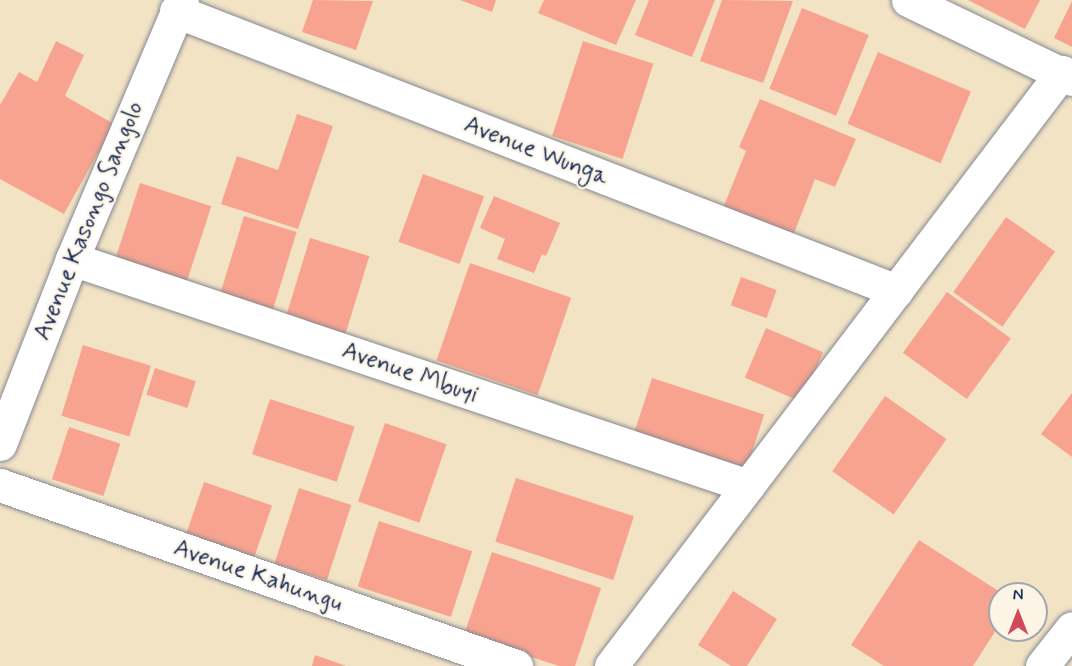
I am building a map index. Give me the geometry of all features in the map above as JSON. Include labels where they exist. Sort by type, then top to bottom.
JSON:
[{"type":"street","points":[[611,666],[897,291],[1067,75],[908,0]]},
{"type":"street","name":"Avenue Kasongo Sangolo","points":[[0,444],[72,259],[179,5]]},
{"type":"street","name":"Avenue Wunga","points":[[179,5],[897,291]]},
{"type":"street","name":"Avenue Mbuyi","points":[[72,259],[748,486]]},
{"type":"street","name":"Avenue Kahungu","points":[[0,485],[516,666]]},
{"type":"street","points":[[1042,666],[1072,628]]},
{"type":"building","points":[[313,0],[373,1],[356,50],[302,32]]},
{"type":"building","points":[[460,0],[496,0],[492,12]]},
{"type":"building","points":[[544,0],[636,0],[616,45],[538,13]]},
{"type":"building","points":[[649,0],[715,0],[692,57],[635,35]]},
{"type":"building","points":[[722,0],[793,1],[763,83],[700,61]]},
{"type":"building","points":[[968,0],[1040,0],[1025,29]]},
{"type":"building","points":[[1072,1],[1072,47],[1054,38]]},
{"type":"building","points":[[802,8],[869,35],[836,116],[769,89]]},
{"type":"building","points":[[56,41],[84,55],[65,96],[114,124],[64,214],[0,179],[0,105],[19,72],[37,82]]},
{"type":"building","points":[[583,41],[653,64],[622,159],[552,136]]},
{"type":"building","points":[[878,52],[971,91],[940,163],[848,124]]},
{"type":"building","points":[[760,99],[856,139],[835,187],[815,179],[791,241],[721,213],[746,151],[739,147]]},
{"type":"building","points":[[297,114],[333,126],[298,229],[221,204],[237,156],[278,170]]},
{"type":"building","points":[[423,174],[484,196],[459,264],[398,242]]},
{"type":"building","points":[[140,183],[211,206],[184,290],[113,267]]},
{"type":"building","points":[[494,196],[560,223],[546,256],[542,254],[534,273],[497,259],[505,239],[480,228]]},
{"type":"building","points":[[244,216],[297,232],[270,318],[218,302]]},
{"type":"building","points":[[1006,217],[1055,251],[1002,327],[953,292]]},
{"type":"building","points":[[310,238],[369,256],[343,341],[284,323]]},
{"type":"building","points":[[470,263],[571,298],[538,395],[436,360]]},
{"type":"building","points":[[741,277],[777,290],[766,318],[731,305]]},
{"type":"building","points":[[947,292],[1011,338],[967,399],[903,353]]},
{"type":"building","points":[[766,328],[823,352],[802,402],[745,378]]},
{"type":"building","points":[[83,345],[151,366],[129,437],[61,416]]},
{"type":"building","points":[[155,368],[196,381],[187,408],[146,395]]},
{"type":"building","points":[[652,378],[764,414],[744,475],[632,439]]},
{"type":"building","points":[[1072,393],[1072,457],[1041,434]]},
{"type":"building","points":[[885,396],[946,439],[894,514],[832,471]]},
{"type":"building","points":[[270,399],[355,427],[337,482],[252,454]]},
{"type":"building","points":[[385,423],[446,444],[419,523],[358,501]]},
{"type":"building","points":[[69,427],[120,444],[103,496],[52,479]]},
{"type":"building","points":[[516,478],[634,516],[613,580],[495,542]]},
{"type":"building","points":[[204,482],[272,505],[252,563],[184,540]]},
{"type":"building","points":[[299,488],[351,505],[327,580],[275,563]]},
{"type":"building","points":[[379,521],[472,551],[451,617],[358,587]]},
{"type":"building","points":[[919,540],[988,584],[988,642],[973,666],[884,666],[851,645]]},
{"type":"building","points":[[492,552],[601,588],[575,666],[559,666],[464,635]]},
{"type":"building","points":[[733,591],[777,619],[747,666],[731,666],[698,645]]},
{"type":"building","points":[[315,655],[346,666],[312,666]]}]
